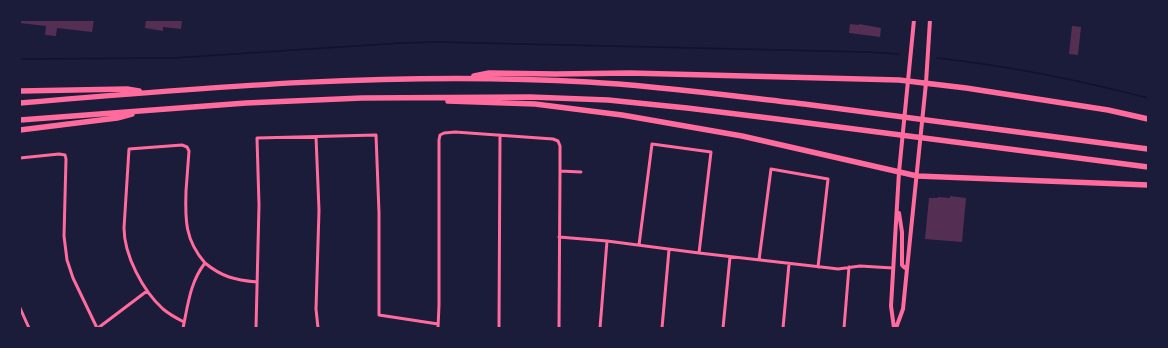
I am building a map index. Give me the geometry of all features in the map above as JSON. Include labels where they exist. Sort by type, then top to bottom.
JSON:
[{"type":"highway","points":[[460,78],[489,73],[630,73],[899,80],[966,88],[1108,110],[1148,119]]},
{"type":"highway","points":[[20,103],[145,92],[380,78],[460,78],[573,81],[660,88],[895,115],[1148,149]]},
{"type":"highway","points":[[20,91],[127,88],[145,92]]},
{"type":"highway","points":[[20,120],[290,100],[530,97],[608,100],[687,108],[891,133],[934,140],[1148,167]]},
{"type":"highway","points":[[362,98],[514,103],[608,113],[724,132],[917,176],[1148,185]]},
{"type":"highway","points":[[20,130],[117,118],[142,110]]},
{"type":"main road","points":[[895,328],[891,306],[893,268],[899,172],[914,20]]},
{"type":"main road","points":[[895,328],[903,309],[926,83],[930,20]]},
{"type":"main road","points":[[897,209],[901,221],[902,232],[902,265],[907,269]]},
{"type":"street","points":[[256,328],[258,205],[257,138],[376,135],[379,213],[379,315],[438,326],[439,140],[440,135],[444,133],[465,132],[553,139],[558,141],[560,146],[559,328]]},
{"type":"street","points":[[499,328],[500,135]]},
{"type":"street","points":[[316,137],[318,210],[316,309],[318,328]]},
{"type":"street","points":[[639,245],[652,144],[711,152],[699,253]]},
{"type":"street","points":[[184,322],[166,311],[147,291],[129,256],[124,235],[130,149],[182,145],[187,146],[189,151],[185,215],[187,228],[193,246],[205,263],[218,273],[240,281],[257,282]]},
{"type":"street","points":[[20,158],[59,154],[65,155],[64,236],[67,260],[73,278],[98,328],[147,291]]},
{"type":"street","points":[[759,260],[771,169],[828,179],[818,267]]},
{"type":"street","points":[[560,171],[581,172]]},
{"type":"street","points":[[559,237],[607,241],[669,250],[838,269],[860,266],[893,268]]},
{"type":"street","points":[[600,328],[607,241]]},
{"type":"street","points":[[662,328],[669,250]]},
{"type":"street","points":[[723,328],[730,257]]},
{"type":"street","points":[[183,328],[192,285],[205,263]]},
{"type":"street","points":[[783,328],[789,264]]},
{"type":"street","points":[[844,328],[849,267]]},
{"type":"street","points":[[20,308],[29,328]]},
{"type":"building","points":[[20,20],[94,20],[92,32],[57,28],[56,36],[45,35],[46,26],[20,23]]},
{"type":"building","points":[[146,20],[182,20],[181,29],[163,27],[163,31],[145,28]]},
{"type":"building","points":[[850,24],[881,28],[880,37],[849,33]]},
{"type":"building","points":[[1072,26],[1081,27],[1078,55],[1069,54]]},
{"type":"building","points":[[950,196],[966,198],[962,242],[925,239],[929,198],[950,198]]},
{"type":"waterway","points":[[20,59],[173,58],[437,42],[899,54]]},
{"type":"waterway","points":[[937,58],[1044,74],[1148,98]]}]
